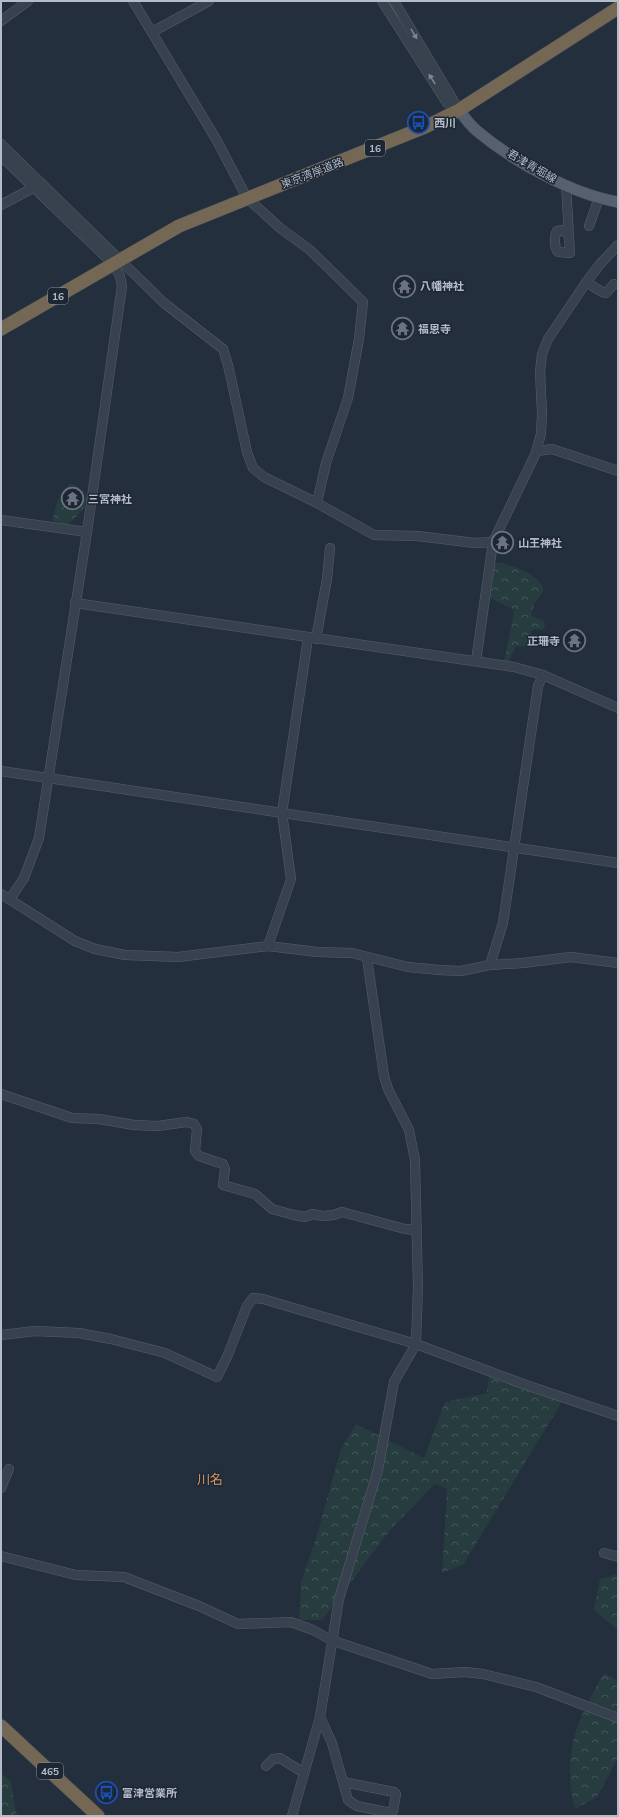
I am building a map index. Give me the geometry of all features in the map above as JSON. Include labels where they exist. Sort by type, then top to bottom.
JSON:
[{"type":"highway","name":"東京湾岸道路","points":[[1,329],[179,226],[418,130],[459,110],[618,8]]},
{"type":"highway","name":"465","points":[[1,1726],[98,1816]]},
{"type":"main road","name":"君津青堀線","points":[[459,110],[476,130],[497,146],[540,172],[566,185],[599,198],[618,202]]},
{"type":"street","points":[[1,21],[28,1]]},
{"type":"street","points":[[133,1],[216,139],[247,198],[280,228],[310,250],[363,302],[360,340],[348,398],[326,463],[316,503]]},
{"type":"street","points":[[152,32],[209,1]]},
{"type":"street","points":[[382,1],[447,103],[459,110]]},
{"type":"street","points":[[394,1],[459,110]]},
{"type":"street","points":[[1,144],[117,262],[122,286],[120,310],[75,602],[50,778],[39,838],[24,878],[10,899]]},
{"type":"street","points":[[1,156],[34,188],[164,303],[223,349],[247,452],[253,468],[264,477],[316,503],[374,535],[417,536],[475,543],[493,542]]},
{"type":"street","points":[[566,185],[569,234]]},
{"type":"street","points":[[1,206],[34,188]]},
{"type":"street","points":[[588,221],[599,198]]},
{"type":"street","points":[[476,661],[493,542],[537,451],[541,434],[542,414],[540,372],[542,354],[548,339],[586,282],[618,245]]},
{"type":"street","points":[[586,282],[606,293],[614,284]]},
{"type":"street","points":[[537,451],[552,449],[618,471]]},
{"type":"street","points":[[1,520],[87,532]]},
{"type":"street","points":[[268,946],[291,879],[282,813],[312,639],[326,579],[330,548]]},
{"type":"street","points":[[75,602],[312,639],[476,661],[514,668],[543,675],[618,708]]},
{"type":"street","points":[[490,965],[503,923],[538,686],[543,675]]},
{"type":"street","points":[[1,771],[514,847],[618,864]]},
{"type":"street","points":[[1,894],[75,941],[95,949],[125,955],[178,957],[268,946],[317,952],[352,953],[367,958],[408,967],[439,970],[462,971],[490,965],[523,963],[571,957],[618,963]]},
{"type":"street","points":[[292,1816],[320,1717],[331,1640],[341,1592],[378,1470],[394,1382],[416,1344],[418,1287],[415,1160],[409,1130],[388,1089],[384,1076],[367,958]]},
{"type":"street","points":[[1,1094],[72,1118],[99,1119],[134,1125],[157,1126],[187,1122],[194,1124],[197,1129],[195,1151],[199,1156],[223,1164],[225,1169],[223,1185],[255,1194],[272,1209],[305,1217],[313,1214],[323,1216],[334,1215],[342,1212],[416,1230]]},
{"type":"street","points":[[1,1335],[42,1331],[79,1333],[110,1339],[165,1353],[217,1377],[227,1358],[247,1306],[253,1298],[263,1299],[416,1344],[526,1385],[618,1416]]},
{"type":"street","points":[[1,1488],[9,1469]]},
{"type":"street","points":[[604,1553],[618,1557]]},
{"type":"street","points":[[1,1556],[76,1575],[124,1577],[199,1606],[238,1624],[291,1622],[313,1630],[331,1640],[432,1674],[465,1672],[483,1674],[536,1687],[618,1718]]},
{"type":"street","points":[[320,1717],[332,1743],[348,1800],[351,1803],[364,1808],[391,1813],[393,1812],[396,1794],[394,1792],[343,1782]]},
{"type":"street","points":[[266,1766],[273,1759],[280,1758],[304,1773]]},
{"type":"green space","points":[[70,484],[77,486],[87,495],[87,500],[80,513],[65,526],[60,525],[53,520],[58,500],[63,491]]},
{"type":"green space","points":[[491,561],[527,572],[539,581],[543,587],[543,592],[534,604],[531,616],[543,620],[545,626],[543,630],[535,629],[531,631],[528,644],[524,646],[516,646],[508,663],[504,662],[514,612],[513,609],[488,597]]},
{"type":"green space","points":[[489,1373],[563,1400],[463,1565],[442,1573],[447,1489],[435,1484],[391,1529],[322,1620],[299,1620],[301,1582],[317,1535],[341,1449],[356,1424],[424,1458],[445,1402],[487,1393]]},
{"type":"green space","points":[[618,1575],[618,1630],[594,1610],[600,1579]]},
{"type":"green space","points":[[604,1673],[618,1681],[618,1758],[597,1797],[575,1809],[570,1778],[572,1747],[577,1728]]},
{"type":"green space","points":[[1,1773],[11,1782],[16,1813],[19,1816],[1,1816]]},
{"type":"place","name":"西川","points":[[419,123]]},
{"type":"place","name":"八幡神社","points":[[404,286]]},
{"type":"place","name":"福恩寺","points":[[403,329]]},
{"type":"place","name":"三宮神社","points":[[73,499]]},
{"type":"place","name":"山王神社","points":[[502,543]]},
{"type":"place","name":"正珊寺","points":[[575,641]]},
{"type":"place","name":"富津営業所","points":[[107,1793]]},
{"type":"district","name":"川名","points":[[210,1479]]}]
